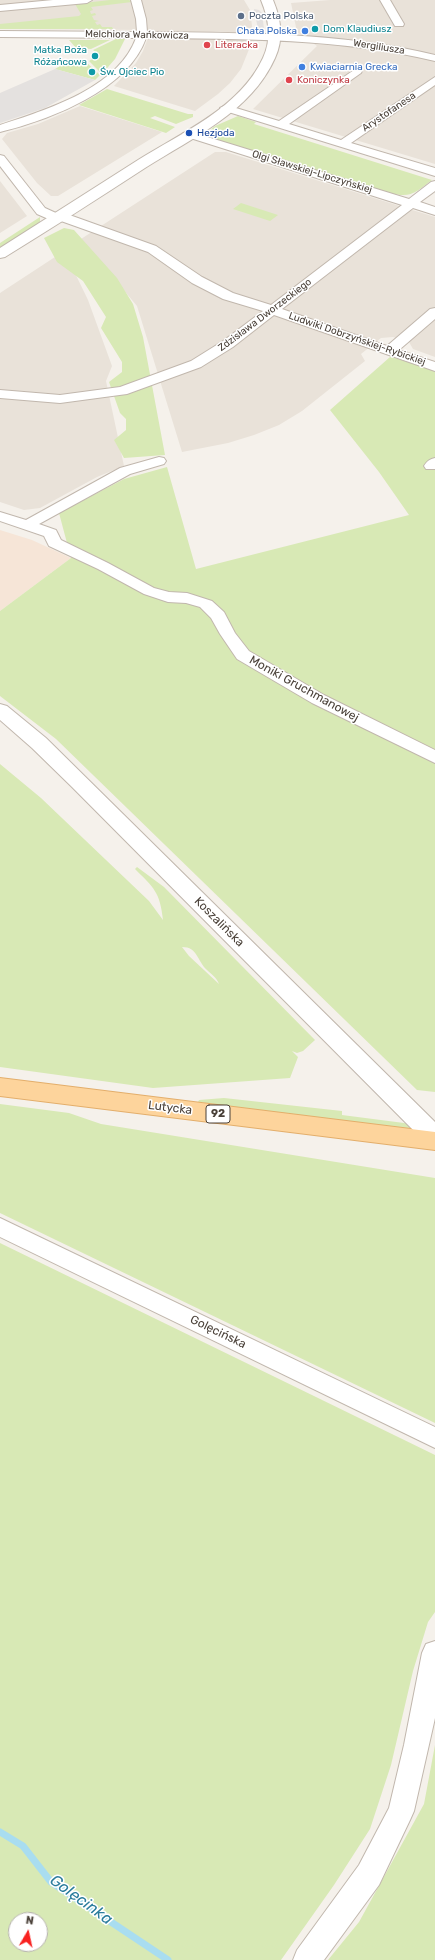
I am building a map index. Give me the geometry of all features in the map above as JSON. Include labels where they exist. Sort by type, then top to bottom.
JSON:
[{"type":"main road","name":"Lutycka","points":[[0,1087],[435,1141]]},
{"type":"street","points":[[0,8],[87,0]]},
{"type":"street","points":[[0,129],[58,108],[110,81],[130,61],[139,46],[142,34],[141,15],[136,0]]},
{"type":"street","points":[[0,254],[188,134],[226,108],[245,92],[260,74],[270,57],[275,38],[274,18],[268,0]]},
{"type":"street","points":[[385,0],[399,24]]},
{"type":"street","name":"Melchiora Wańkowicza","points":[[0,34],[142,34],[275,38]]},
{"type":"street","name":"Wergiliusza","points":[[275,38],[355,43],[401,50],[435,58]]},
{"type":"street","points":[[280,125],[357,72]]},
{"type":"street","name":"Arystofanesa","points":[[342,144],[435,80]]},
{"type":"street","points":[[226,108],[435,172]]},
{"type":"street","name":"Olgi Sławskiej-Lipczyńskiej","points":[[188,134],[435,211]]},
{"type":"street","name":"Ludwiki Dobrzyńskiej-Rybickiej","points":[[0,158],[42,211],[138,243],[162,255],[210,288],[228,296],[273,310],[435,367]]},
{"type":"street","name":"Zdzisława Dworzeckiego","points":[[0,394],[60,399],[122,391],[140,386],[196,364],[228,344],[435,185]]},
{"type":"street","points":[[389,350],[435,312]]},
{"type":"street","points":[[27,525],[84,492],[125,471],[159,461]]},
{"type":"street","name":"Moniki Gruchmanowej","points":[[0,516],[52,533],[54,544],[103,566],[149,590],[168,597],[187,598],[206,604],[218,615],[228,634],[243,655],[318,699],[435,757]]},
{"type":"street","name":"Koszalińska","points":[[0,710],[29,734],[67,771],[435,1137]]},
{"type":"street","name":"Golęcińska","points":[[0,1227],[435,1438]]},
{"type":"street","points":[[307,1960],[369,1875],[401,1811],[417,1745],[435,1653]]},
{"type":"shaded area","points":[[0,0],[244,0],[250,10],[253,34],[252,42],[241,69],[230,83],[195,111],[114,86],[136,63],[143,51],[151,30],[0,29]]},
{"type":"shaded area","points":[[330,0],[435,0],[435,164],[253,109],[317,46],[297,32],[291,3]]},
{"type":"shaded area","points":[[254,9],[259,10],[262,13],[263,30],[258,29]]},
{"type":"shaded area","points":[[55,69],[95,80],[45,108],[0,123],[0,93]]},
{"type":"shaded area","points":[[80,106],[162,132],[58,196],[51,196],[37,183],[2,139],[7,133],[38,124]]},
{"type":"shaded area","points":[[215,152],[226,152],[435,217],[435,357],[413,349],[409,342],[393,337],[381,338],[361,354],[365,361],[302,411],[279,425],[228,443],[182,452],[137,306],[81,239]]},
{"type":"shaded area","points":[[0,181],[27,216],[0,233]]},
{"type":"shaded area","points":[[55,257],[72,267],[88,300],[112,366],[106,381],[124,466],[97,477],[40,508],[24,510],[0,502],[0,293]]},
{"type":"shaded area","points":[[0,530],[32,540],[71,558],[0,611]]},
{"type":"green space","points":[[110,0],[129,0],[132,2],[91,7],[93,10],[90,11],[91,14],[95,13],[96,15],[92,16],[94,20],[99,21],[95,22],[97,25],[100,24],[102,27],[112,27],[113,29],[0,29],[0,24],[79,16],[81,14],[75,4]]},
{"type":"green space","points":[[116,39],[125,39],[115,59],[102,74],[89,61],[98,54],[93,50]]},
{"type":"green space","points":[[69,40],[110,40],[91,49],[76,48]]},
{"type":"green space","points":[[69,61],[86,62],[100,75],[95,80],[55,69]]},
{"type":"green space","points":[[107,89],[188,114],[193,114],[193,117],[176,124],[155,116],[150,118],[175,127],[166,133],[79,105]]},
{"type":"green space","points":[[238,116],[256,122],[254,124],[432,180],[413,193],[404,195],[389,194],[215,140],[218,138],[205,134],[215,126]]},
{"type":"green space","points":[[241,203],[278,215],[270,221],[233,209]]},
{"type":"green space","points":[[40,217],[40,224],[0,249],[0,243]]},
{"type":"green space","points":[[64,228],[74,230],[117,278],[133,304],[143,337],[165,455],[124,458],[114,440],[126,430],[126,419],[120,413],[109,382],[122,372],[122,362],[101,328],[106,317],[83,281],[57,262],[44,238]]},
{"type":"green space","points":[[390,357],[435,367],[435,1092],[417,1090],[56,739],[0,696],[0,611],[71,558],[59,513],[124,479],[167,467],[196,569],[409,515],[379,472],[330,410]]},
{"type":"green space","points":[[0,764],[41,798],[149,901],[163,920],[160,903],[155,891],[135,869],[137,867],[164,887],[315,1040],[303,1051],[297,1053],[292,1051],[298,1057],[290,1078],[153,1088],[0,1067]],"holes":[[[182,947],[191,949],[197,955],[219,984],[189,956]]]},
{"type":"green space","points":[[224,1098],[342,1111],[342,1115],[435,1127],[435,1133],[198,1102],[199,1100]]},
{"type":"green space","points":[[0,1104],[69,1113],[101,1124],[435,1178],[435,1423],[0,1213]]},
{"type":"green space","points":[[0,1243],[435,1455],[435,1612],[428,1622],[413,1671],[391,1765],[370,1829],[334,1885],[281,1960],[0,1960]]},
{"type":"green space","points":[[435,1745],[435,1960],[328,1960],[359,1922],[424,1804]]},
{"type":"waterway","name":"Golęcinka","points":[[0,1832],[23,1846],[51,1882],[168,1960]]},
{"type":"place","name":"Poczta Polska","points":[[241,16]]},
{"type":"place","name":"Dom Klaudiusz","points":[[315,29]]},
{"type":"place","name":"Chata Polska","points":[[305,31]]},
{"type":"place","name":"Literacka","points":[[207,45]]},
{"type":"place","name":"Matka Boża Różańcowa","points":[[95,56]]},
{"type":"place","name":"Kwiaciarnia Grecka","points":[[302,67]]},
{"type":"place","name":"Św. Ojciec Pio","points":[[92,72]]},
{"type":"place","name":"Koniczynka","points":[[289,80]]},
{"type":"place","name":"Hezjoda","points":[[189,133]]}]
